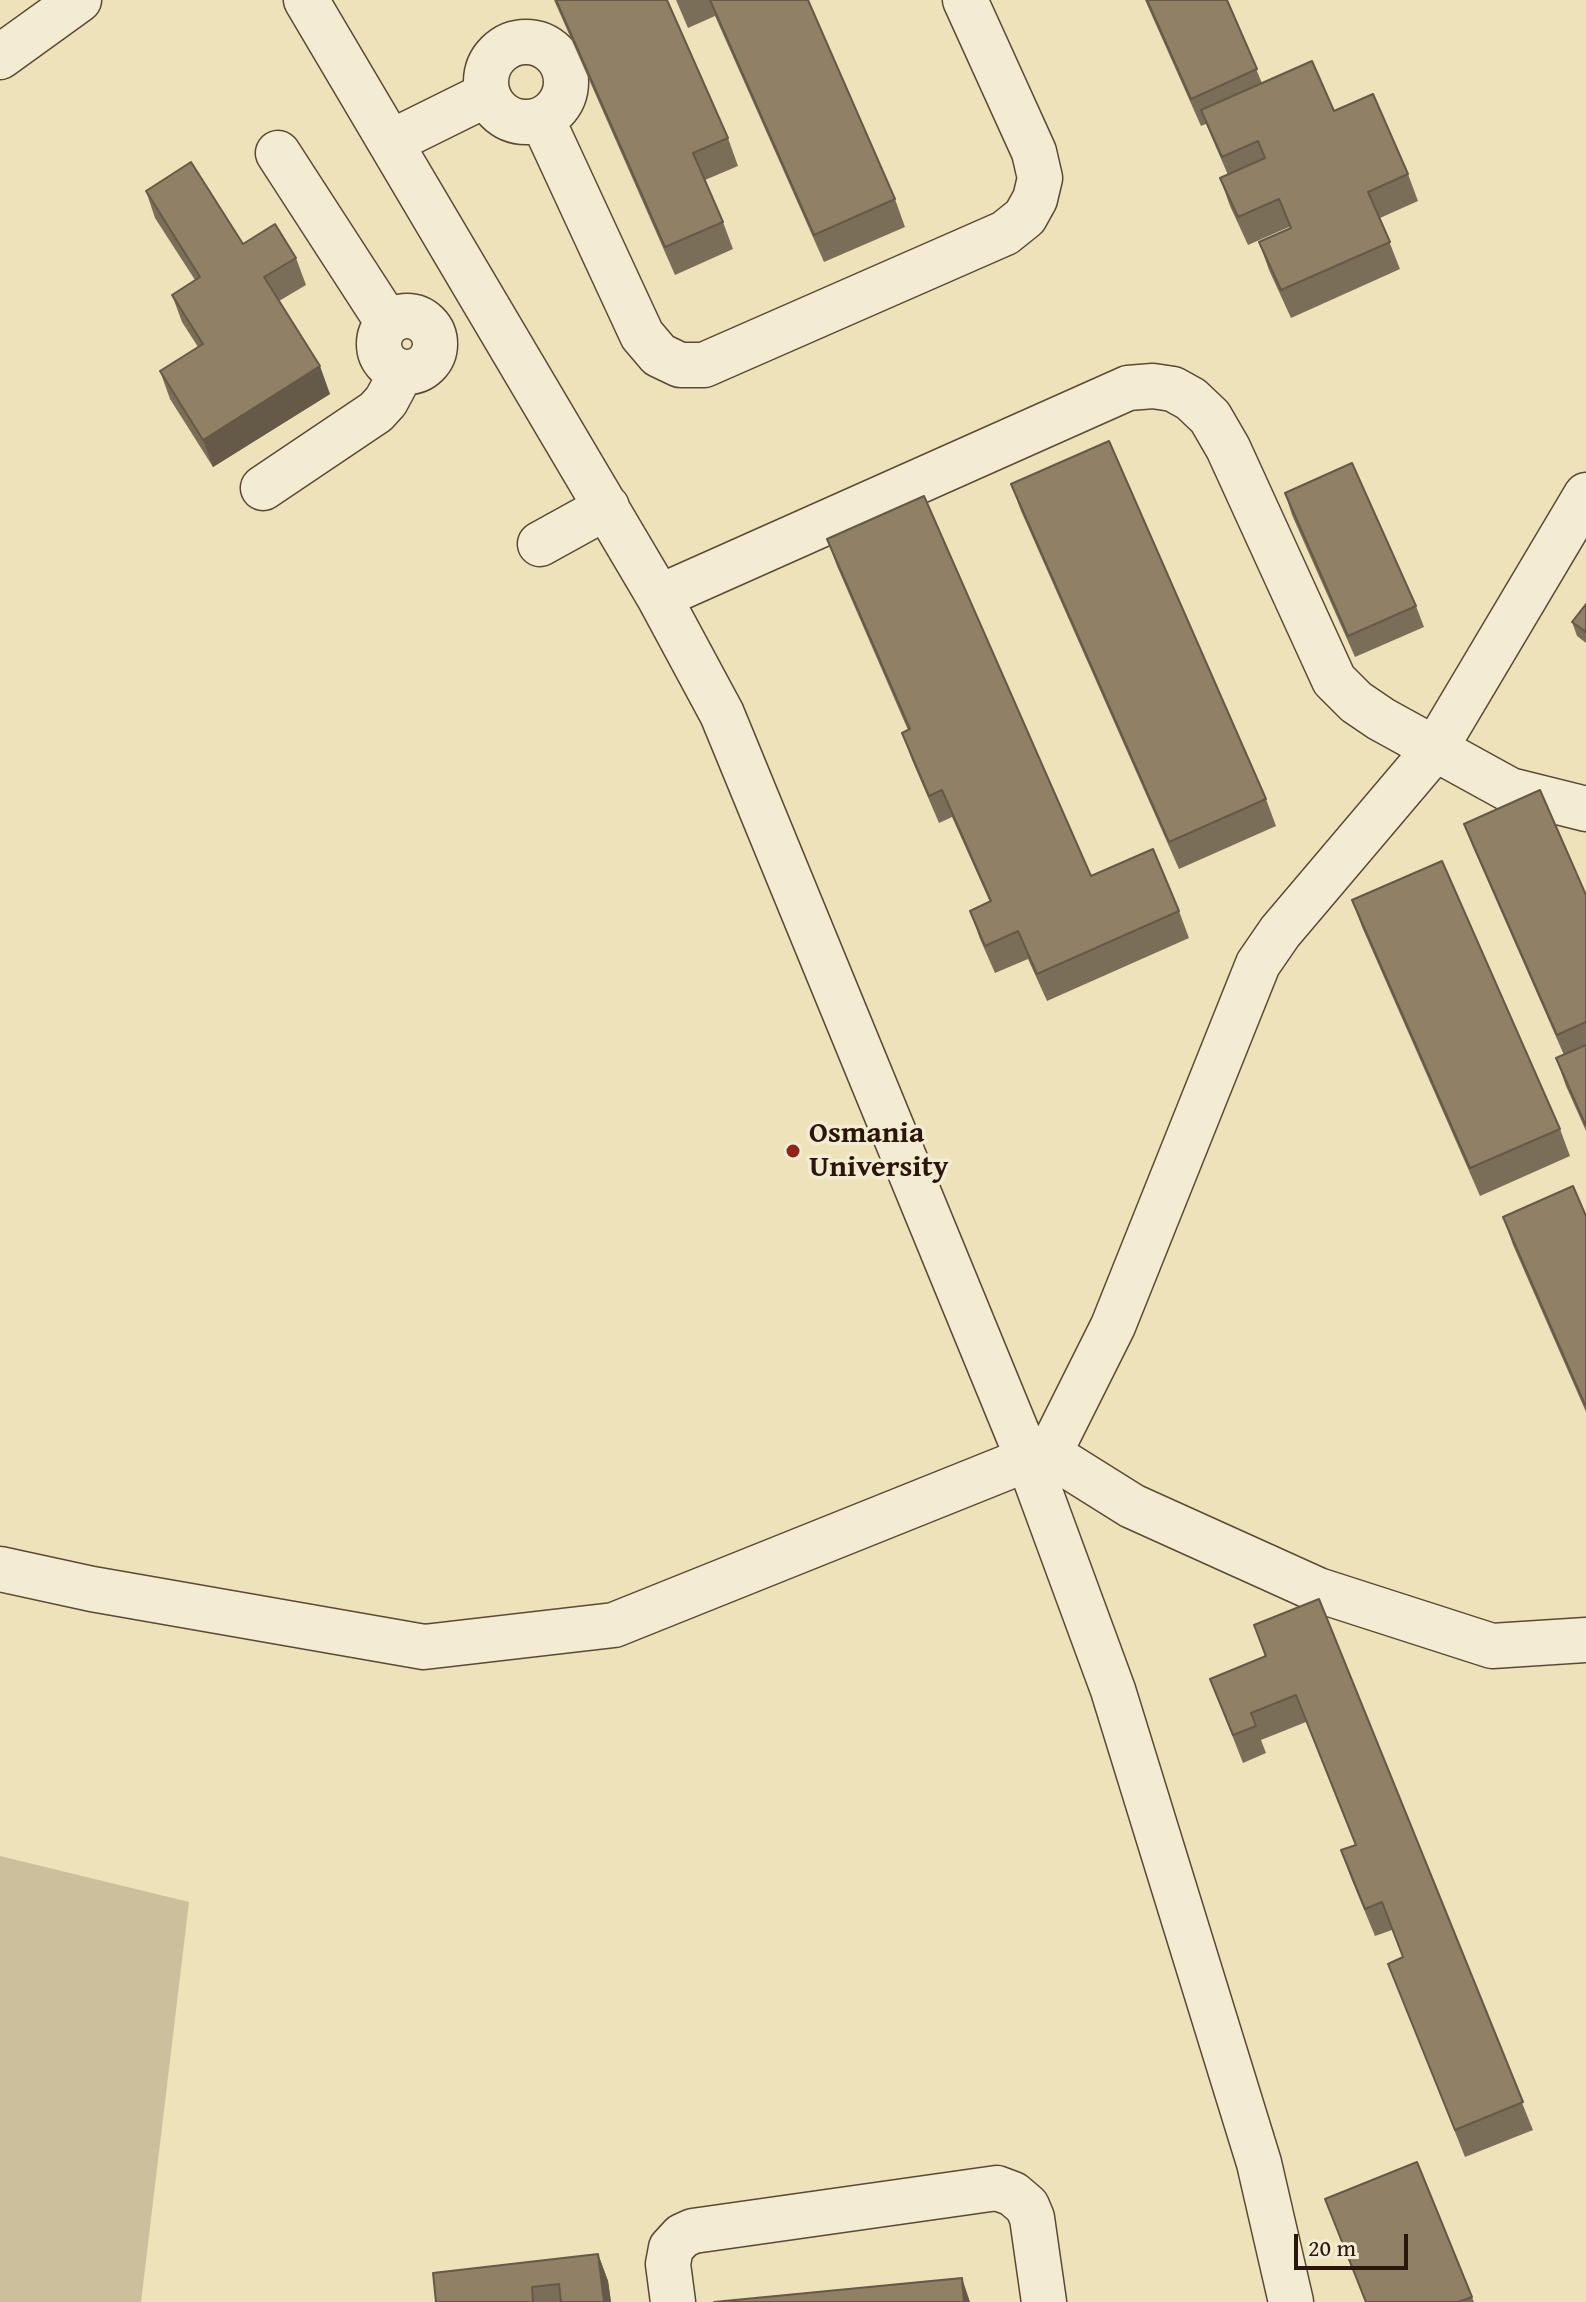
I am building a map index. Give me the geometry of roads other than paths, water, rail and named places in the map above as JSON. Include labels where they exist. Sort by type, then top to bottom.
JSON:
[{"type":"lane","points":[[0,57],[79,0]]},
{"type":"lane","points":[[306,0],[607,507],[722,714],[1038,1456],[1259,2163],[1291,2302]]},
{"type":"lane","points":[[542,119],[642,335],[659,355],[680,365],[704,365],[1005,233],[1025,217],[1035,199],[1040,178],[1034,152],[965,0]]},
{"type":"lane","points":[[519,42],[544,46],[562,64],[565,90],[553,112],[542,119],[516,121],[503,115],[488,94],[488,67],[506,47],[519,42]]},
{"type":"lane","points":[[391,142],[488,94]]},
{"type":"lane","points":[[278,153],[409,325]]},
{"type":"lane","points":[[263,488],[376,412],[386,401],[401,373],[386,364],[378,348],[379,338],[483,298]]},
{"type":"lane","points":[[659,597],[1128,388],[1153,386],[1173,389],[1191,399],[1210,417],[1228,448],[1334,680],[1356,702],[1510,790],[1586,809]]},
{"type":"lane","points":[[0,1569],[92,1589],[424,1647],[614,1625],[1038,1456],[1113,1326],[1258,964],[1280,932],[1435,749],[1586,495]]},
{"type":"lane","points":[[540,544],[607,507]]},
{"type":"lane","points":[[1038,1456],[1132,1506],[1318,1590],[1492,1646],[1586,1640]]},
{"type":"lane","points":[[673,2302],[668,2264],[671,2248],[682,2236],[693,2231],[997,2188],[1013,2194],[1027,2206],[1032,2218],[1044,2302]]},
{"type":"place","name":"Osmania University","points":[[793,1151]]}]
